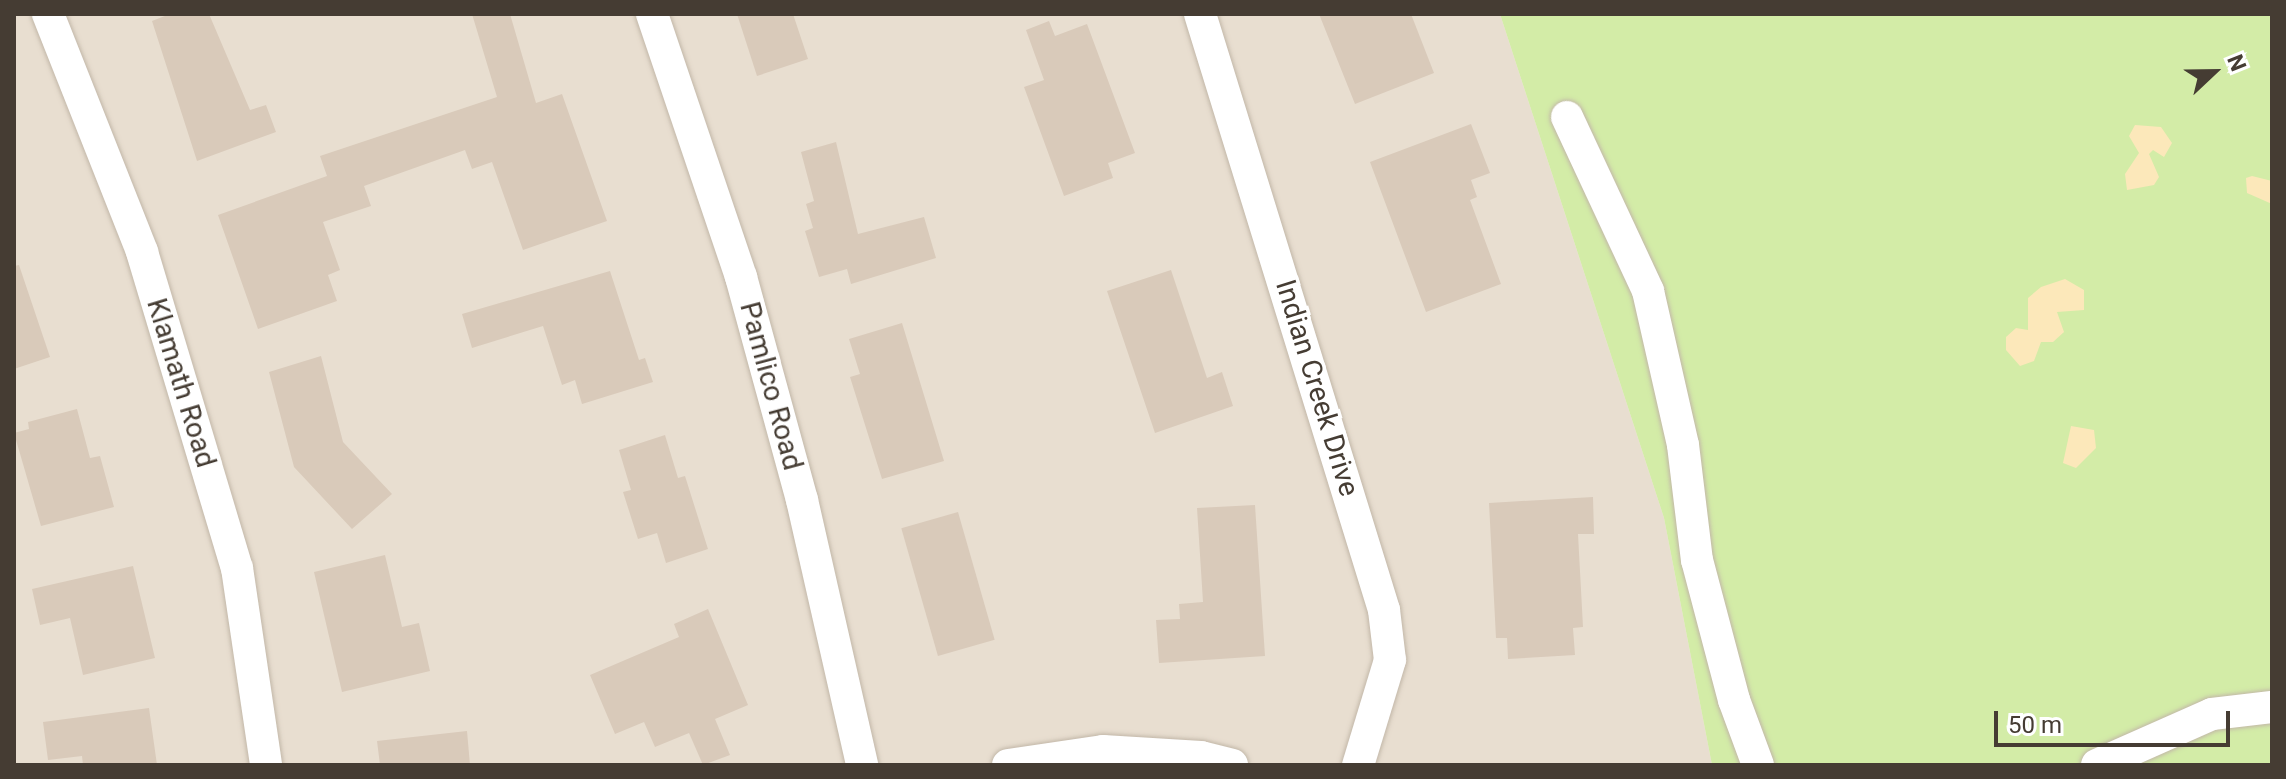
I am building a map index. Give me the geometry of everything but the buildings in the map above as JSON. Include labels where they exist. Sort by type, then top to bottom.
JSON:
[{"type":"street","name":"Klamath Road","points":[[48,14],[142,252],[237,568],[266,765]]},
{"type":"street","name":"Pamlico Road","points":[[652,14],[745,292],[802,500],[862,765]]},
{"type":"street","name":"Indian Creek Drive","points":[[1200,14],[1384,610],[1390,660],[1358,765]]},
{"type":"street","points":[[1567,117],[1648,291],[1683,445],[1697,560],[1734,700],[1758,765]]},
{"type":"street","points":[[2103,764],[2212,714],[2272,707]]},
{"type":"street","points":[[1008,765],[1103,751],[1201,757],[1232,765]]},
{"type":"shaded area","points":[[14,14],[1500,14],[1664,518],[1712,765],[14,765]]},
{"type":"green space","points":[[1500,14],[2272,14],[2272,765],[1712,765],[1664,518]]},
{"type":"sand","points":[[2135,125],[2161,127],[2172,143],[2164,157],[2153,150],[2149,154],[2159,177],[2154,185],[2127,190],[2125,174],[2139,153],[2129,136]]},
{"type":"sand","points":[[2252,176],[2272,181],[2272,204],[2247,193],[2246,178]]},
{"type":"sand","points":[[2065,279],[2084,290],[2084,310],[2057,312],[2064,332],[2053,342],[2041,342],[2034,361],[2020,366],[2006,350],[2006,337],[2016,328],[2028,330],[2028,298],[2041,287]]},
{"type":"sand","points":[[2071,426],[2094,430],[2096,448],[2076,468],[2063,463]]}]
